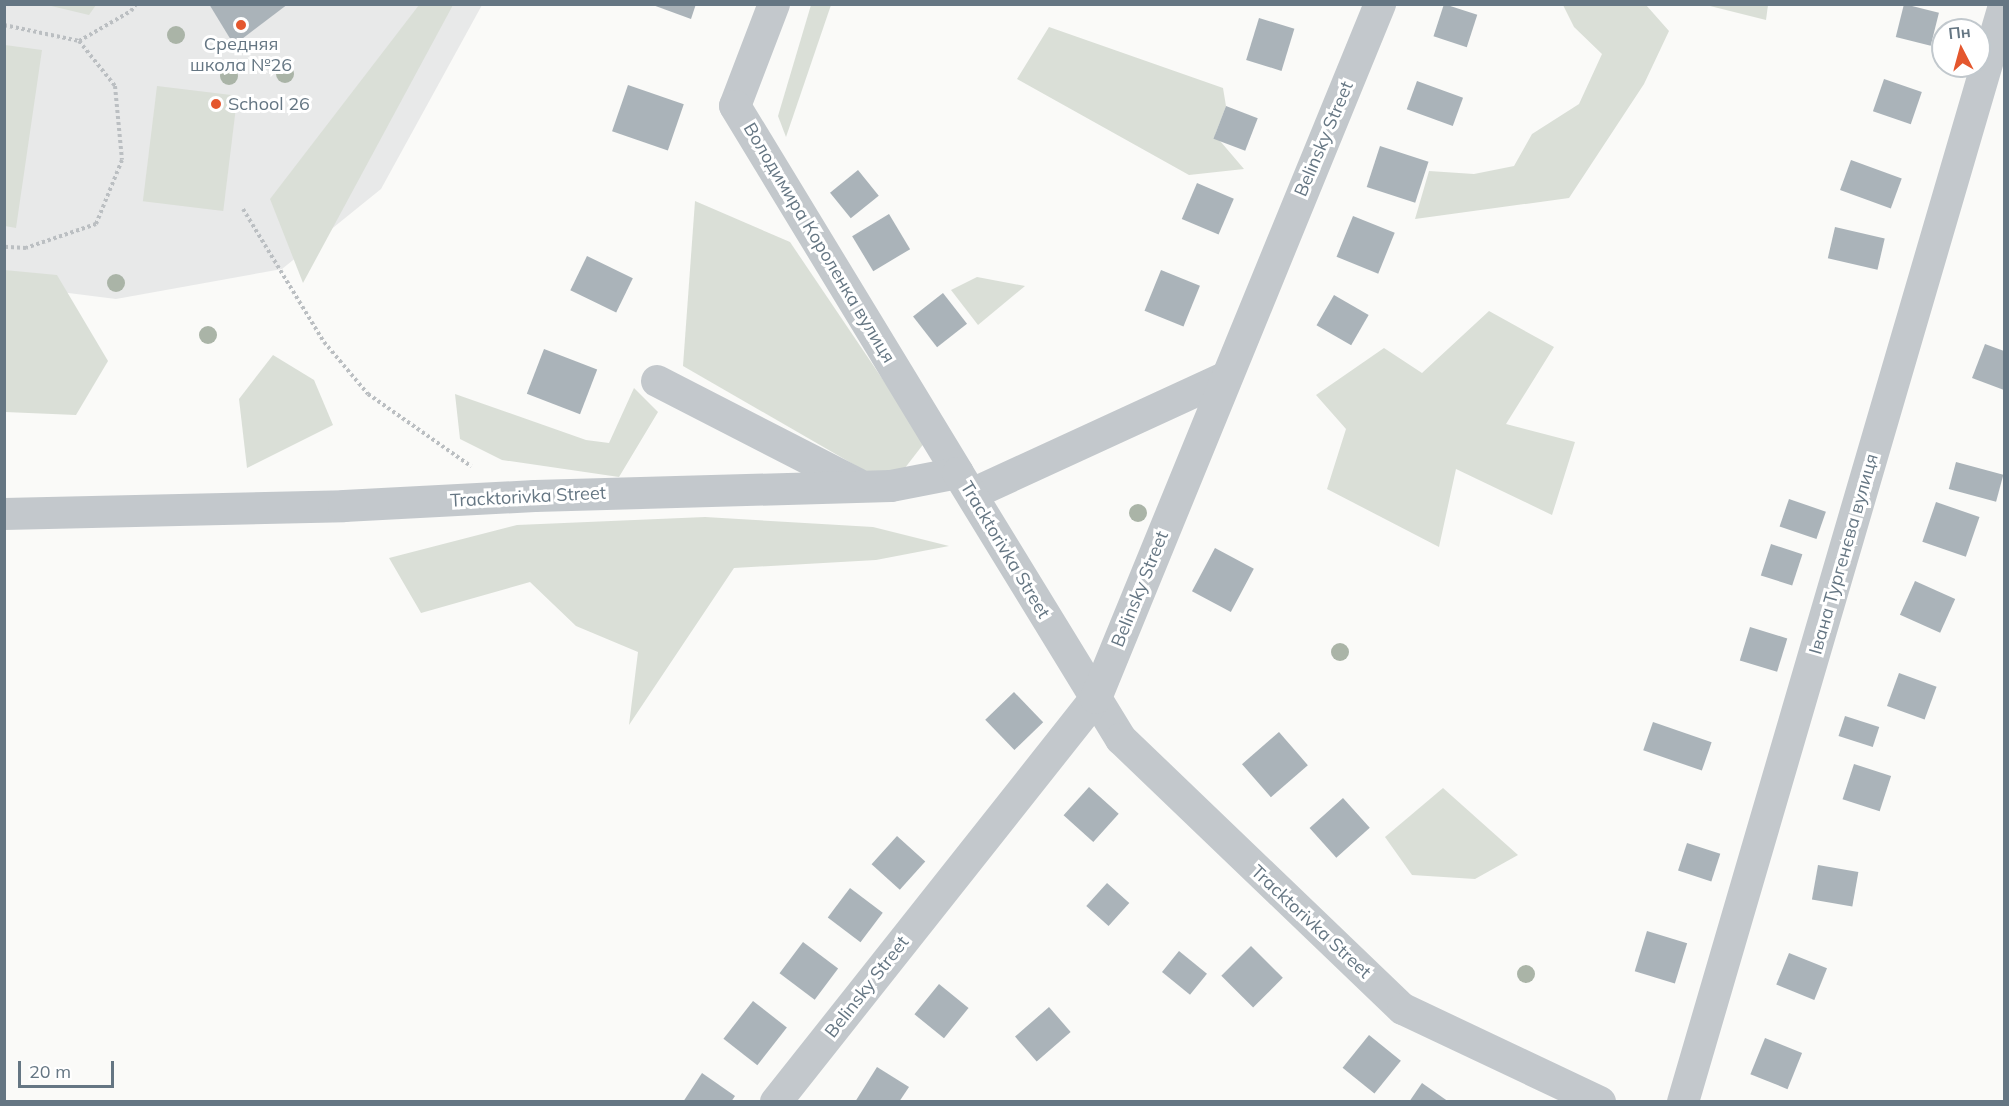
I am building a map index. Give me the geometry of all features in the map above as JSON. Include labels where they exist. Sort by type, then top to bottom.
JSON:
[{"type":"street","name":"Володимира Короленка вулиця","points":[[774,4],[735,106],[965,483]]},
{"type":"street","name":"Belinsky Street","points":[[776,1101],[1096,698],[1380,4]]},
{"type":"street","name":"Івана Тургенєва вулиця","points":[[1683,1101],[2004,6]]},
{"type":"street","points":[[965,483],[1226,377]]},
{"type":"street","points":[[657,381],[861,486]]},
{"type":"street","name":"Tracktorivka Street","points":[[4,514],[344,507],[535,496],[965,483],[1121,739],[1403,1009],[1600,1101]]},
{"type":"path","points":[[79,41],[136,4]]},
{"type":"path","points":[[4,25],[79,41],[115,86],[122,160],[96,225],[27,248],[4,247]]},
{"type":"path","points":[[243,209],[324,342],[368,394],[457,459],[476,468]]},
{"type":"shaded area","points":[[96,4],[89,15],[47,5]]},
{"type":"shaded area","name":"School 26","points":[[5,5],[482,5],[381,189],[282,269],[116,299],[5,285]]},
{"type":"shaded area","points":[[419,5],[453,5],[303,283],[270,199]]},
{"type":"shaded area","points":[[811,5],[831,5],[786,137],[778,116]]},
{"type":"shaded area","points":[[1563,5],[1646,5],[1669,31],[1644,84],[1569,198],[1415,219],[1429,171],[1474,174],[1514,166],[1532,134],[1579,104],[1602,54],[1574,27]]},
{"type":"shaded area","points":[[1706,5],[1768,5],[1766,20]]},
{"type":"shaded area","points":[[1049,27],[1223,88],[1226,106],[1215,135],[1244,169],[1189,175],[1017,79]]},
{"type":"shaded area","points":[[5,45],[42,50],[16,228],[5,226]]},
{"type":"shaded area","points":[[157,86],[237,96],[223,211],[143,201]]},
{"type":"shaded area","points":[[695,201],[790,242],[925,442],[891,486],[683,366]]},
{"type":"shaded area","points":[[4,270],[57,275],[108,361],[76,415],[5,412]]},
{"type":"shaded area","points":[[977,277],[1025,286],[978,325],[951,290]]},
{"type":"shaded area","points":[[1489,311],[1554,347],[1506,424],[1575,442],[1552,515],[1456,469],[1439,547],[1327,489],[1346,429],[1316,395],[1384,348],[1422,373]]},
{"type":"shaded area","points":[[273,355],[314,380],[333,425],[247,468],[239,399]]},
{"type":"shaded area","points":[[634,388],[658,412],[619,477],[502,460],[460,439],[455,394],[586,440],[609,443]]},
{"type":"shaded area","points":[[705,517],[873,527],[949,546],[876,560],[734,568],[629,725],[638,652],[576,626],[530,582],[421,613],[389,558],[517,525]]},
{"type":"shaded area","points":[[1443,788],[1518,855],[1475,879],[1412,875],[1385,837]]},
{"type":"building","name":"Средняя школа №26","points":[[209,4],[288,4],[234,45]]},
{"type":"building","points":[[650,4],[696,4],[691,19]]},
{"type":"building","points":[[1444,4],[1477,15],[1467,47],[1433,36]]},
{"type":"building","points":[[1904,4],[1939,13],[1938,18],[1931,18],[1931,46],[1896,37]]},
{"type":"building","points":[[1259,18],[1294,29],[1282,71],[1246,60]]},
{"type":"building","points":[[1884,79],[1922,92],[1911,124],[1873,111]]},
{"type":"building","points":[[1417,81],[1463,98],[1453,126],[1407,109]]},
{"type":"building","points":[[628,85],[684,104],[668,151],[612,131]]},
{"type":"building","points":[[1226,106],[1258,118],[1245,151],[1213,139]]},
{"type":"building","points":[[1380,146],[1429,162],[1415,203],[1367,187]]},
{"type":"building","points":[[1851,160],[1902,178],[1891,209],[1840,190]]},
{"type":"building","points":[[858,170],[879,196],[851,218],[830,193]]},
{"type":"building","points":[[1197,183],[1234,199],[1219,235],[1182,219]]},
{"type":"building","points":[[889,214],[910,249],[873,271],[852,236]]},
{"type":"building","points":[[1353,216],[1395,233],[1378,274],[1337,257]]},
{"type":"building","points":[[1835,227],[1885,238],[1877,270],[1828,258]]},
{"type":"building","points":[[587,256],[633,278],[616,313],[570,290]]},
{"type":"building","points":[[1161,270],[1200,286],[1183,327],[1145,311]]},
{"type":"building","points":[[943,293],[967,324],[937,347],[913,316]]},
{"type":"building","points":[[1334,295],[1369,315],[1351,345],[1316,325]]},
{"type":"building","points":[[1985,344],[2004,351],[2004,390],[1972,378]]},
{"type":"building","points":[[544,349],[597,369],[580,414],[527,394]]},
{"type":"building","points":[[1956,462],[2003,475],[1996,502],[1949,489]]},
{"type":"building","points":[[1789,499],[1826,512],[1816,539],[1780,526]]},
{"type":"building","points":[[1936,502],[1979,517],[1966,557],[1922,542]]},
{"type":"building","points":[[1771,544],[1802,554],[1792,586],[1761,575]]},
{"type":"building","points":[[1215,548],[1254,569],[1231,612],[1192,591]]},
{"type":"building","points":[[1915,581],[1955,599],[1940,633],[1900,615]]},
{"type":"building","points":[[1750,627],[1787,638],[1777,672],[1740,660]]},
{"type":"building","points":[[1899,673],[1937,687],[1925,720],[1887,706]]},
{"type":"building","points":[[1014,692],[1043,722],[1014,750],[985,720]]},
{"type":"building","points":[[1845,716],[1879,727],[1873,747],[1839,736]]},
{"type":"building","points":[[1653,722],[1712,742],[1702,771],[1643,750]]},
{"type":"building","points":[[1279,732],[1308,765],[1271,797],[1242,764]]},
{"type":"building","points":[[1854,764],[1891,776],[1880,811],[1843,799]]},
{"type":"building","points":[[1089,787],[1119,814],[1093,842],[1064,815]]},
{"type":"building","points":[[1343,798],[1370,828],[1336,858],[1310,828]]},
{"type":"building","points":[[897,836],[925,861],[900,890],[872,864]]},
{"type":"building","points":[[1687,843],[1720,854],[1711,881],[1678,871]]},
{"type":"building","points":[[1818,865],[1858,872],[1852,907],[1812,899]]},
{"type":"building","points":[[1107,883],[1129,903],[1109,926],[1086,906]]},
{"type":"building","points":[[850,888],[883,913],[860,942],[828,918]]},
{"type":"building","points":[[1647,931],[1687,943],[1675,983],[1635,971]]},
{"type":"building","points":[[803,942],[838,968],[815,1000],[780,973]]},
{"type":"building","points":[[1251,946],[1283,978],[1253,1008],[1221,976]]},
{"type":"building","points":[[1179,951],[1207,974],[1190,995],[1162,972]]},
{"type":"building","points":[[1789,953],[1827,968],[1814,1000],[1776,985]]},
{"type":"building","points":[[939,984],[969,1008],[944,1038],[914,1014]]},
{"type":"building","points":[[753,1001],[787,1027],[757,1065],[723,1039]]},
{"type":"building","points":[[1049,1007],[1071,1032],[1037,1061],[1015,1037]]},
{"type":"building","points":[[1369,1035],[1401,1061],[1374,1093],[1343,1068]]},
{"type":"building","points":[[1765,1038],[1802,1053],[1787,1089],[1750,1074]]},
{"type":"building","points":[[877,1067],[909,1087],[899,1102],[855,1102]]},
{"type":"building","points":[[702,1073],[735,1096],[731,1102],[683,1102]]},
{"type":"building","points":[[1422,1083],[1449,1102],[1409,1102]]},
{"type":"place","name":"Средняя школа №26","points":[[241,25]]},
{"type":"place","name":"School 26","points":[[216,104]]}]
